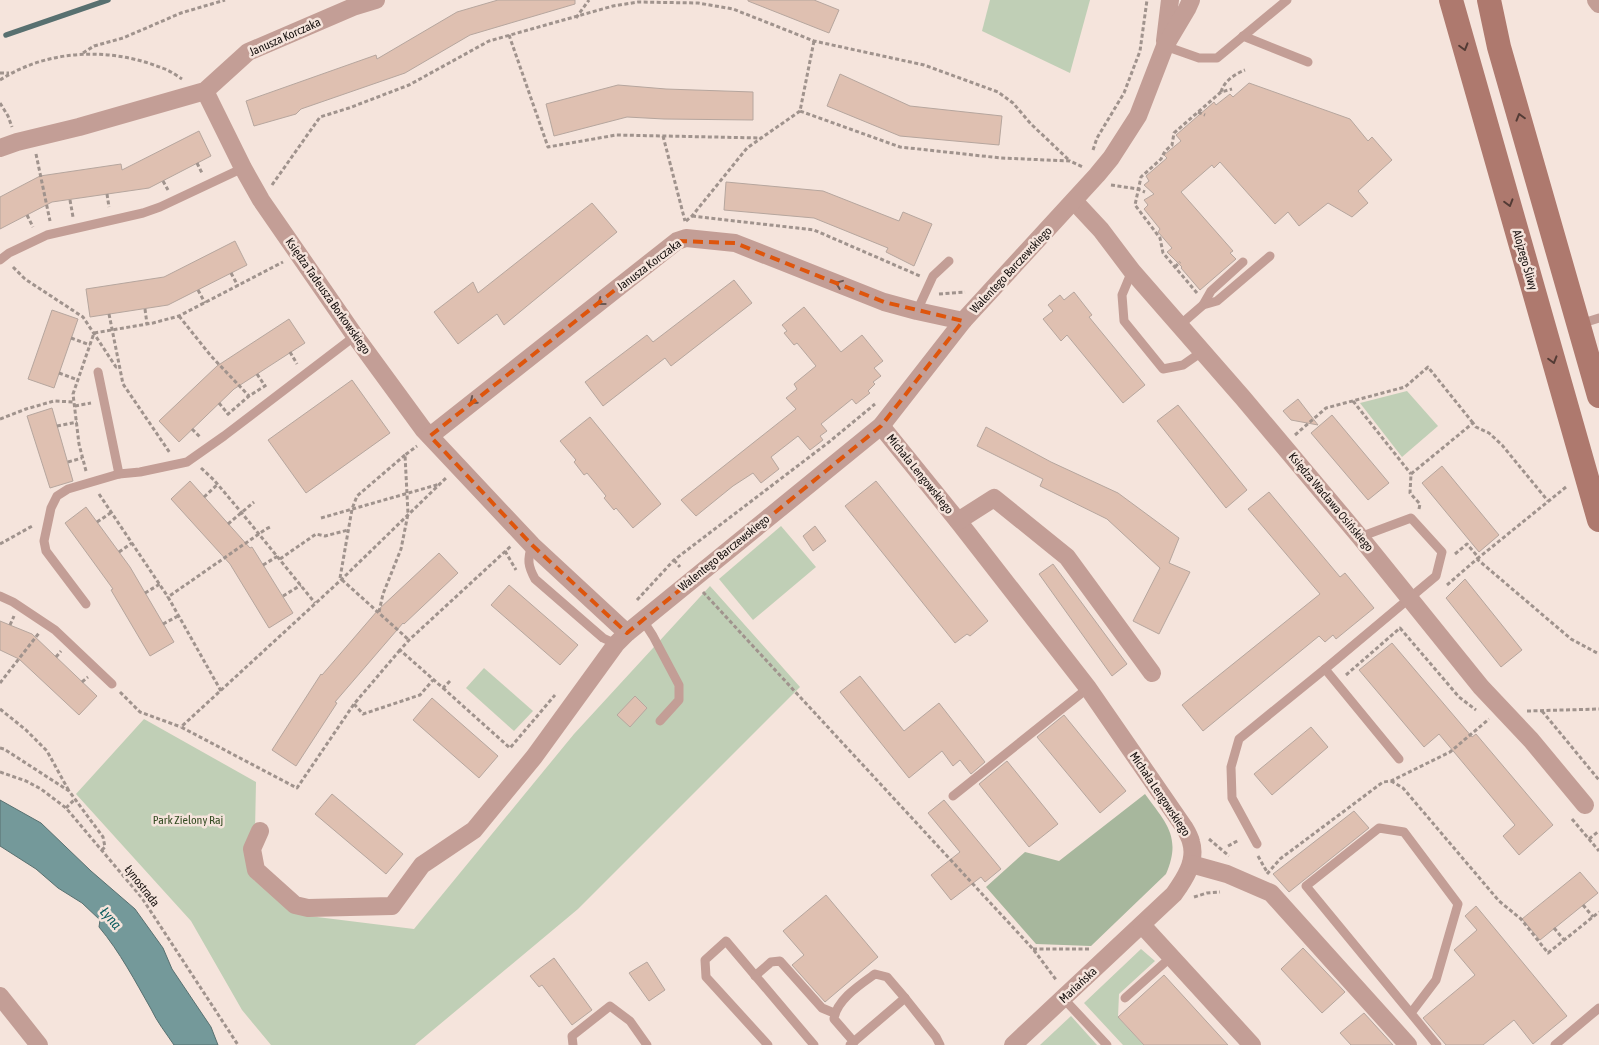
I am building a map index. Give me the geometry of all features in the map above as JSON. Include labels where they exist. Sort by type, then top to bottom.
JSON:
[{"type":"street","name":"Janusza Korczaka","points":[[205,91],[248,52],[353,7],[376,0]]},
{"type":"street","name":"Walentego Barczewskiego","points":[[1165,46],[1170,0]]},
{"type":"street","name":"Walentego Barczewskiego","points":[[260,831],[252,849],[256,870],[296,905],[308,908],[392,906],[422,865],[474,830],[534,757],[619,634],[642,619],[692,580],[882,426],[963,321],[1074,201],[1111,158],[1138,116],[1165,46],[1191,0]]},
{"type":"street","name":"Alojzego Śliwy","points":[[1451,0],[1599,520]]},
{"type":"street","points":[[1489,0],[1499,47],[1589,321],[1599,396]]},
{"type":"street","points":[[1596,0],[1599,4]]},
{"type":"street","points":[[0,148],[205,91]]},
{"type":"street","name":"Księdza Tadeusza Borkowskiego","points":[[205,91],[261,200],[424,438],[528,540],[619,634]]},
{"type":"street","name":"Księdza Wacława Osińskiego","points":[[1074,201],[1101,230],[1132,271],[1360,537],[1481,687],[1532,740],[1584,805]]},
{"type":"street","name":"Janusza Korczaka","points":[[424,438],[677,241],[686,238],[735,243],[884,302],[917,312],[963,321]]},
{"type":"street","name":"Michała Lengowskiego","points":[[882,426],[1088,688],[1184,827],[1192,844],[1191,864]]},
{"type":"street","name":"Michała Lengowskiego","points":[[958,521],[994,498],[1067,557],[1152,673]]},
{"type":"street","points":[[1191,864],[1227,874],[1272,893],[1408,1045]]},
{"type":"street","name":"Mariańska","points":[[1013,1045],[1062,991],[1142,925],[1174,894],[1185,879],[1191,864]]},
{"type":"street","points":[[1142,925],[1252,1045]]},
{"type":"street","points":[[0,996],[39,1045]]},
{"type":"lane","points":[[1165,46],[1199,58],[1217,58],[1287,0]]},
{"type":"lane","points":[[1243,36],[1308,62]]},
{"type":"lane","points":[[4,261],[9,253],[47,235],[143,213],[160,207],[243,168]]},
{"type":"lane","points":[[1203,304],[1217,300],[1270,256]]},
{"type":"lane","points":[[917,312],[933,276],[949,261]]},
{"type":"lane","points":[[1180,325],[1203,304],[1210,291],[1243,262]]},
{"type":"lane","points":[[1132,271],[1122,295],[1124,322],[1163,369],[1183,365],[1202,351]]},
{"type":"lane","points":[[86,604],[46,551],[44,541],[51,508],[57,496],[68,489],[119,474],[140,472],[187,462],[355,336]]},
{"type":"lane","points":[[98,372],[119,474]]},
{"type":"lane","points":[[1257,844],[1232,798],[1231,767],[1239,738],[1436,576],[1442,552],[1411,518],[1360,537]]},
{"type":"lane","points":[[0,596],[13,602],[55,630],[112,684]]},
{"type":"lane","points":[[642,619],[679,685],[679,700],[660,721]]},
{"type":"lane","points":[[1325,669],[1399,760]]},
{"type":"lane","points":[[953,796],[1088,688]]},
{"type":"lane","points":[[1411,1013],[1436,980],[1458,904],[1404,832],[1379,828],[1306,886],[1437,1045]]},
{"type":"lane","points":[[768,1045],[706,977],[705,960],[726,941],[814,1045]]},
{"type":"lane","points":[[1126,998],[1171,958]]},
{"type":"lane","points":[[755,976],[770,962],[780,961],[822,1008],[834,1013]]},
{"type":"lane","points":[[905,998],[852,1043],[834,1019],[834,1013],[838,1006],[856,988],[876,974],[887,977],[905,998],[936,1037],[940,1045]]},
{"type":"lane","points":[[1062,991],[1107,1045]]},
{"type":"lane","points":[[573,1045],[572,1036],[610,1006],[630,1021],[647,1045]]},
{"type":"lane","points":[[1555,1045],[1599,1008]]},
{"type":"path","points":[[82,54],[94,46],[123,38],[182,13],[225,0]]},
{"type":"path","points":[[576,18],[589,0]]},
{"type":"path","points":[[1091,156],[1097,138],[1124,93],[1140,50],[1148,0]]},
{"type":"path","points":[[261,200],[320,117],[409,85],[489,41],[613,6],[638,1],[698,4],[733,9],[814,41],[924,65],[998,92],[1013,103],[1030,124],[1070,161],[1086,168]]},
{"type":"path","points":[[509,36],[548,148],[616,135],[762,138]]},
{"type":"path","points":[[814,41],[800,111],[900,147],[1001,158],[1070,161]]},
{"type":"path","points":[[0,73],[12,72],[54,58],[82,54],[104,54],[125,57],[163,68],[205,91]]},
{"type":"path","points":[[1221,92],[1222,86],[1228,80],[1238,72],[1245,70]]},
{"type":"path","points":[[0,80],[12,72]]},
{"type":"path","points":[[1203,304],[1196,291],[1163,253],[1160,238],[1135,205],[1141,177],[1162,159],[1164,151],[1172,145],[1174,133],[1221,92],[1232,89]]},
{"type":"path","points":[[0,103],[8,116],[17,142]]},
{"type":"path","points":[[1198,112],[1206,115]]},
{"type":"path","points":[[663,136],[685,221]]},
{"type":"path","points":[[37,157],[50,222]]},
{"type":"path","points":[[196,163],[203,176]]},
{"type":"path","points":[[163,180],[169,193]]},
{"type":"path","points":[[1107,184],[1145,192]]},
{"type":"path","points":[[107,194],[110,210]]},
{"type":"path","points":[[70,200],[73,217]]},
{"type":"path","points":[[27,215],[34,230]]},
{"type":"path","points":[[692,216],[814,230],[920,275],[917,284]]},
{"type":"path","points":[[94,333],[147,324],[179,316],[288,260]]},
{"type":"path","points":[[4,261],[25,279],[83,317],[116,367],[119,366]]},
{"type":"path","points":[[1175,267],[1180,262]]},
{"type":"path","points":[[231,273],[238,286]]},
{"type":"path","points":[[198,290],[205,303]]},
{"type":"path","points":[[145,309],[147,324]]},
{"type":"path","points":[[109,314],[122,384],[173,457],[175,464]]},
{"type":"path","points":[[179,316],[211,356],[248,396]]},
{"type":"path","points":[[87,478],[82,458],[73,394],[94,333]]},
{"type":"path","points":[[71,338],[90,345]]},
{"type":"path","points":[[290,352],[297,364]]},
{"type":"path","points":[[1293,438],[1326,408],[1405,387],[1428,368],[1476,427],[1489,433],[1502,445],[1548,501]]},
{"type":"path","points":[[59,373],[78,380]]},
{"type":"path","points":[[257,374],[265,386]]},
{"type":"path","points":[[619,634],[674,560],[830,442],[880,399]]},
{"type":"path","points":[[0,419],[54,401],[74,402]]},
{"type":"path","points":[[1353,401],[1411,474],[1410,493],[1420,504],[1419,511]]},
{"type":"path","points":[[219,404],[228,414]]},
{"type":"path","points":[[58,426],[77,422]]},
{"type":"path","points":[[1411,474],[1473,423]]},
{"type":"path","points":[[192,429],[200,437]]},
{"type":"path","points":[[409,640],[340,578],[352,509],[357,496],[420,444],[424,438]]},
{"type":"path","points":[[379,612],[383,594],[401,549],[408,514],[405,455]]},
{"type":"path","points":[[68,462],[82,458]]},
{"type":"path","points":[[191,459],[218,484],[315,603]]},
{"type":"path","points":[[181,727],[342,579],[445,479]]},
{"type":"path","points":[[204,497],[218,484]]},
{"type":"path","points":[[321,518],[440,484]]},
{"type":"path","points":[[1443,588],[1566,487]]},
{"type":"path","points":[[97,491],[160,584],[221,691]]},
{"type":"path","points":[[228,524],[254,502]]},
{"type":"path","points":[[97,522],[112,512]]},
{"type":"path","points":[[0,544],[42,521]]},
{"type":"path","points":[[168,597],[259,533],[272,526]]},
{"type":"path","points":[[280,560],[316,534],[325,536],[348,530]]},
{"type":"path","points":[[112,684],[140,712],[181,727],[297,788],[354,704],[409,640],[528,540]]},
{"type":"path","points":[[119,552],[132,543]]},
{"type":"path","points":[[1454,554],[1467,544],[1478,559],[1571,639],[1599,654]]},
{"type":"path","points":[[263,564],[278,556]]},
{"type":"path","points":[[674,560],[1033,949],[1062,991]]},
{"type":"path","points":[[145,593],[160,584]]},
{"type":"path","points":[[283,596],[301,585]]},
{"type":"path","points":[[163,624],[178,616]]},
{"type":"path","points":[[1261,875],[1265,878],[1267,873],[1280,859],[1383,782],[1391,781],[1450,752],[1490,719],[1459,698],[1400,628],[1344,677]]},
{"type":"path","points":[[0,683],[42,629]]},
{"type":"path","points":[[400,650],[510,748],[559,690]]},
{"type":"path","points":[[354,704],[363,714],[420,695],[433,680]]},
{"type":"path","points":[[442,688],[450,681]]},
{"type":"path","points":[[0,709],[26,730],[47,751],[69,791],[103,837],[105,847],[102,850]]},
{"type":"path","points":[[1542,710],[1599,780]]},
{"type":"path","points":[[0,749],[69,791]]},
{"type":"path","name":"Łynostrada","points":[[0,772],[26,781],[41,789],[66,808],[152,913],[238,1045]]},
{"type":"path","points":[[1391,781],[1403,788],[1499,902],[1521,919],[1548,953],[1599,912]]},
{"type":"path","points":[[66,808],[75,799]]},
{"type":"path","points":[[1570,816],[1599,851]]},
{"type":"path","points":[[1589,839],[1599,831]]},
{"type":"path","points":[[1228,846],[1239,840]]},
{"type":"path","points":[[1257,844],[1258,856],[1267,873]]},
{"type":"path","points":[[1190,898],[1206,893],[1220,892]]},
{"type":"path","points":[[1583,905],[1593,917]]},
{"type":"path","points":[[1554,928],[1564,940]]},
{"type":"path","points":[[1033,949],[1091,949]]},
{"type":"highlighted area","points":[[677,241],[735,243],[884,302],[963,321],[881,426],[627,633],[532,545],[430,436]]},
{"type":"green space","points":[[990,0],[1090,0],[1070,73],[982,31]]},
{"type":"green space","points":[[1407,391],[1438,426],[1402,457],[1360,403]]},
{"type":"green space","points":[[781,526],[816,567],[753,620],[719,579]]},
{"type":"green space","name":"Park Zielony Raj","points":[[710,586],[800,687],[578,909],[415,1045],[271,1045],[242,1010],[191,921],[76,794],[144,719],[256,782],[254,880],[309,916],[414,929],[574,734]]},
{"type":"green space","points":[[484,668],[533,711],[514,731],[466,688]]},
{"type":"green space","points":[[1145,794],[1165,822],[1172,840],[1171,861],[1166,874],[1091,946],[1036,944],[986,887],[1025,852],[1059,861]]},
{"type":"green space","points":[[1141,949],[1155,961],[1119,994],[1118,1017],[1144,1045],[1123,1045],[1084,1003]]},
{"type":"green space","points":[[1071,1016],[1097,1045],[1040,1045]]},
{"type":"water","name":"Łyna","points":[[0,800],[41,823],[91,871],[135,909],[163,948],[172,969],[211,1027],[218,1045],[174,1045],[133,977],[99,927],[100,920],[82,903],[58,888],[36,869],[0,846]]},
{"type":"building","points":[[498,0],[575,0],[575,4],[470,35],[405,73],[301,109],[296,114],[254,126],[246,101],[376,55],[377,59],[457,12]]},
{"type":"building","points":[[748,0],[814,0],[839,10],[829,33]]},
{"type":"building","points":[[840,74],[910,106],[1002,116],[999,145],[900,136],[827,106]]},
{"type":"building","points":[[1249,83],[1350,119],[1368,141],[1372,137],[1392,160],[1358,191],[1368,203],[1352,217],[1328,203],[1299,226],[1288,212],[1275,224],[1220,162],[1214,168],[1212,165],[1181,192],[1233,251],[1230,253],[1236,259],[1200,290],[1167,252],[1172,248],[1158,232],[1160,229],[1144,209],[1148,205],[1144,200],[1154,194],[1144,185],[1149,181],[1146,176],[1167,158],[1164,155],[1181,141],[1176,135],[1214,102],[1216,105],[1230,94],[1233,97]]},
{"type":"building","points":[[618,85],[666,89],[753,92],[753,120],[627,117],[554,136],[546,104]]},
{"type":"building","points":[[199,131],[211,156],[149,188],[52,202],[0,229],[0,197],[40,176],[121,164],[122,170]]},
{"type":"building","points":[[726,182],[823,191],[899,221],[903,212],[932,224],[914,266],[886,252],[888,248],[814,218],[724,210]]},
{"type":"building","points":[[592,203],[617,232],[504,325],[497,314],[458,344],[434,312],[473,282],[478,293]]},
{"type":"building","points":[[235,241],[247,265],[168,305],[90,317],[86,289],[164,277]]},
{"type":"building","points":[[734,280],[752,303],[671,366],[665,358],[603,406],[585,382],[647,335],[653,342]]},
{"type":"building","points":[[1074,292],[1092,315],[1089,317],[1145,385],[1123,403],[1067,335],[1061,341],[1043,319],[1053,311],[1048,305],[1060,295],[1064,300]]},
{"type":"building","points":[[804,307],[841,352],[862,335],[883,361],[874,368],[881,376],[873,382],[875,384],[868,391],[870,393],[856,404],[852,399],[821,424],[827,431],[820,436],[823,440],[810,450],[798,436],[771,457],[779,469],[761,483],[753,473],[733,486],[696,516],[681,500],[796,409],[786,398],[797,389],[794,384],[816,366],[797,343],[794,345],[784,333],[787,331],[782,325]]},
{"type":"building","points":[[52,310],[78,319],[54,388],[28,379]]},
{"type":"building","points":[[289,319],[305,343],[234,389],[179,442],[159,421],[217,366]]},
{"type":"building","points":[[352,380],[390,433],[306,493],[268,440]]},
{"type":"building","points":[[1298,399],[1318,425],[1291,420],[1283,411]]},
{"type":"building","points":[[1178,405],[1247,490],[1226,508],[1157,421]]},
{"type":"building","points":[[52,408],[73,481],[50,488],[27,416]]},
{"type":"building","points":[[1332,415],[1389,483],[1368,500],[1311,433]]},
{"type":"building","points":[[590,417],[661,504],[633,528],[616,508],[614,510],[604,498],[606,496],[587,473],[584,475],[574,462],[576,460],[560,441]]},
{"type":"building","points":[[986,427],[1051,462],[1118,493],[1179,538],[1169,563],[1190,572],[1159,634],[1133,621],[1160,568],[1107,519],[1040,486],[1043,479],[977,446]]},
{"type":"building","points":[[1442,466],[1499,535],[1479,552],[1422,483]]},
{"type":"building","points":[[190,481],[250,548],[252,547],[293,613],[269,628],[230,564],[171,499]]},
{"type":"building","points":[[876,481],[988,621],[970,636],[967,634],[955,643],[845,506]]},
{"type":"building","points":[[1269,492],[1340,577],[1345,573],[1374,608],[1336,639],[1333,635],[1325,642],[1319,636],[1203,731],[1182,705],[1320,594],[1248,509]]},
{"type":"building","points":[[86,507],[130,567],[174,642],[150,656],[111,590],[113,589],[65,523]]},
{"type":"building","points":[[815,526],[826,541],[813,551],[803,536]]},
{"type":"building","points":[[439,553],[458,573],[403,623],[335,702],[337,703],[296,766],[272,750],[321,674],[378,610]]},
{"type":"building","points":[[1053,564],[1127,664],[1112,676],[1039,574]]},
{"type":"building","points":[[1465,579],[1522,650],[1501,667],[1446,598]]},
{"type":"building","points":[[509,585],[578,645],[560,665],[491,605]]},
{"type":"building","points":[[0,621],[32,634],[97,696],[79,715],[19,659],[0,650]]},
{"type":"building","points":[[1392,643],[1472,737],[1476,734],[1553,825],[1519,855],[1503,836],[1515,825],[1439,734],[1424,747],[1359,670]]},
{"type":"building","points":[[860,676],[904,731],[939,703],[985,762],[971,774],[960,760],[953,766],[942,751],[909,778],[840,692]]},
{"type":"building","points":[[635,696],[647,708],[630,727],[617,715]]},
{"type":"building","points":[[432,698],[498,756],[479,778],[413,720]]},
{"type":"building","points":[[1064,715],[1126,791],[1100,813],[1037,737]]},
{"type":"building","points":[[1311,727],[1328,747],[1272,795],[1254,774]]},
{"type":"building","points":[[1007,761],[1058,824],[1029,847],[979,784]]},
{"type":"building","points":[[332,794],[403,854],[386,874],[315,814]]},
{"type":"building","points":[[944,800],[1001,869],[985,882],[981,877],[951,900],[931,875],[960,852],[928,813]]},
{"type":"building","points":[[1354,811],[1369,828],[1289,892],[1273,874]]},
{"type":"building","points":[[1580,872],[1598,893],[1540,940],[1522,919]]},
{"type":"building","points":[[826,895],[878,957],[825,1002],[792,965],[804,955],[783,931]]},
{"type":"building","points":[[1476,906],[1567,1016],[1533,1044],[1514,1020],[1483,1045],[1446,1045],[1423,1018],[1475,975],[1454,950],[1477,930],[1465,916]]},
{"type":"building","points":[[1303,948],[1345,992],[1322,1013],[1281,969]]},
{"type":"building","points":[[554,958],[592,1010],[572,1025],[542,985],[539,987],[530,976]]},
{"type":"building","points":[[647,962],[665,990],[649,1001],[629,973]]},
{"type":"building","points":[[1164,975],[1228,1045],[1144,1045],[1118,1017]]},
{"type":"building","points":[[1364,1013],[1393,1045],[1351,1045],[1340,1033]]},
{"type":"waterway","points":[[6,35],[108,0]]}]
